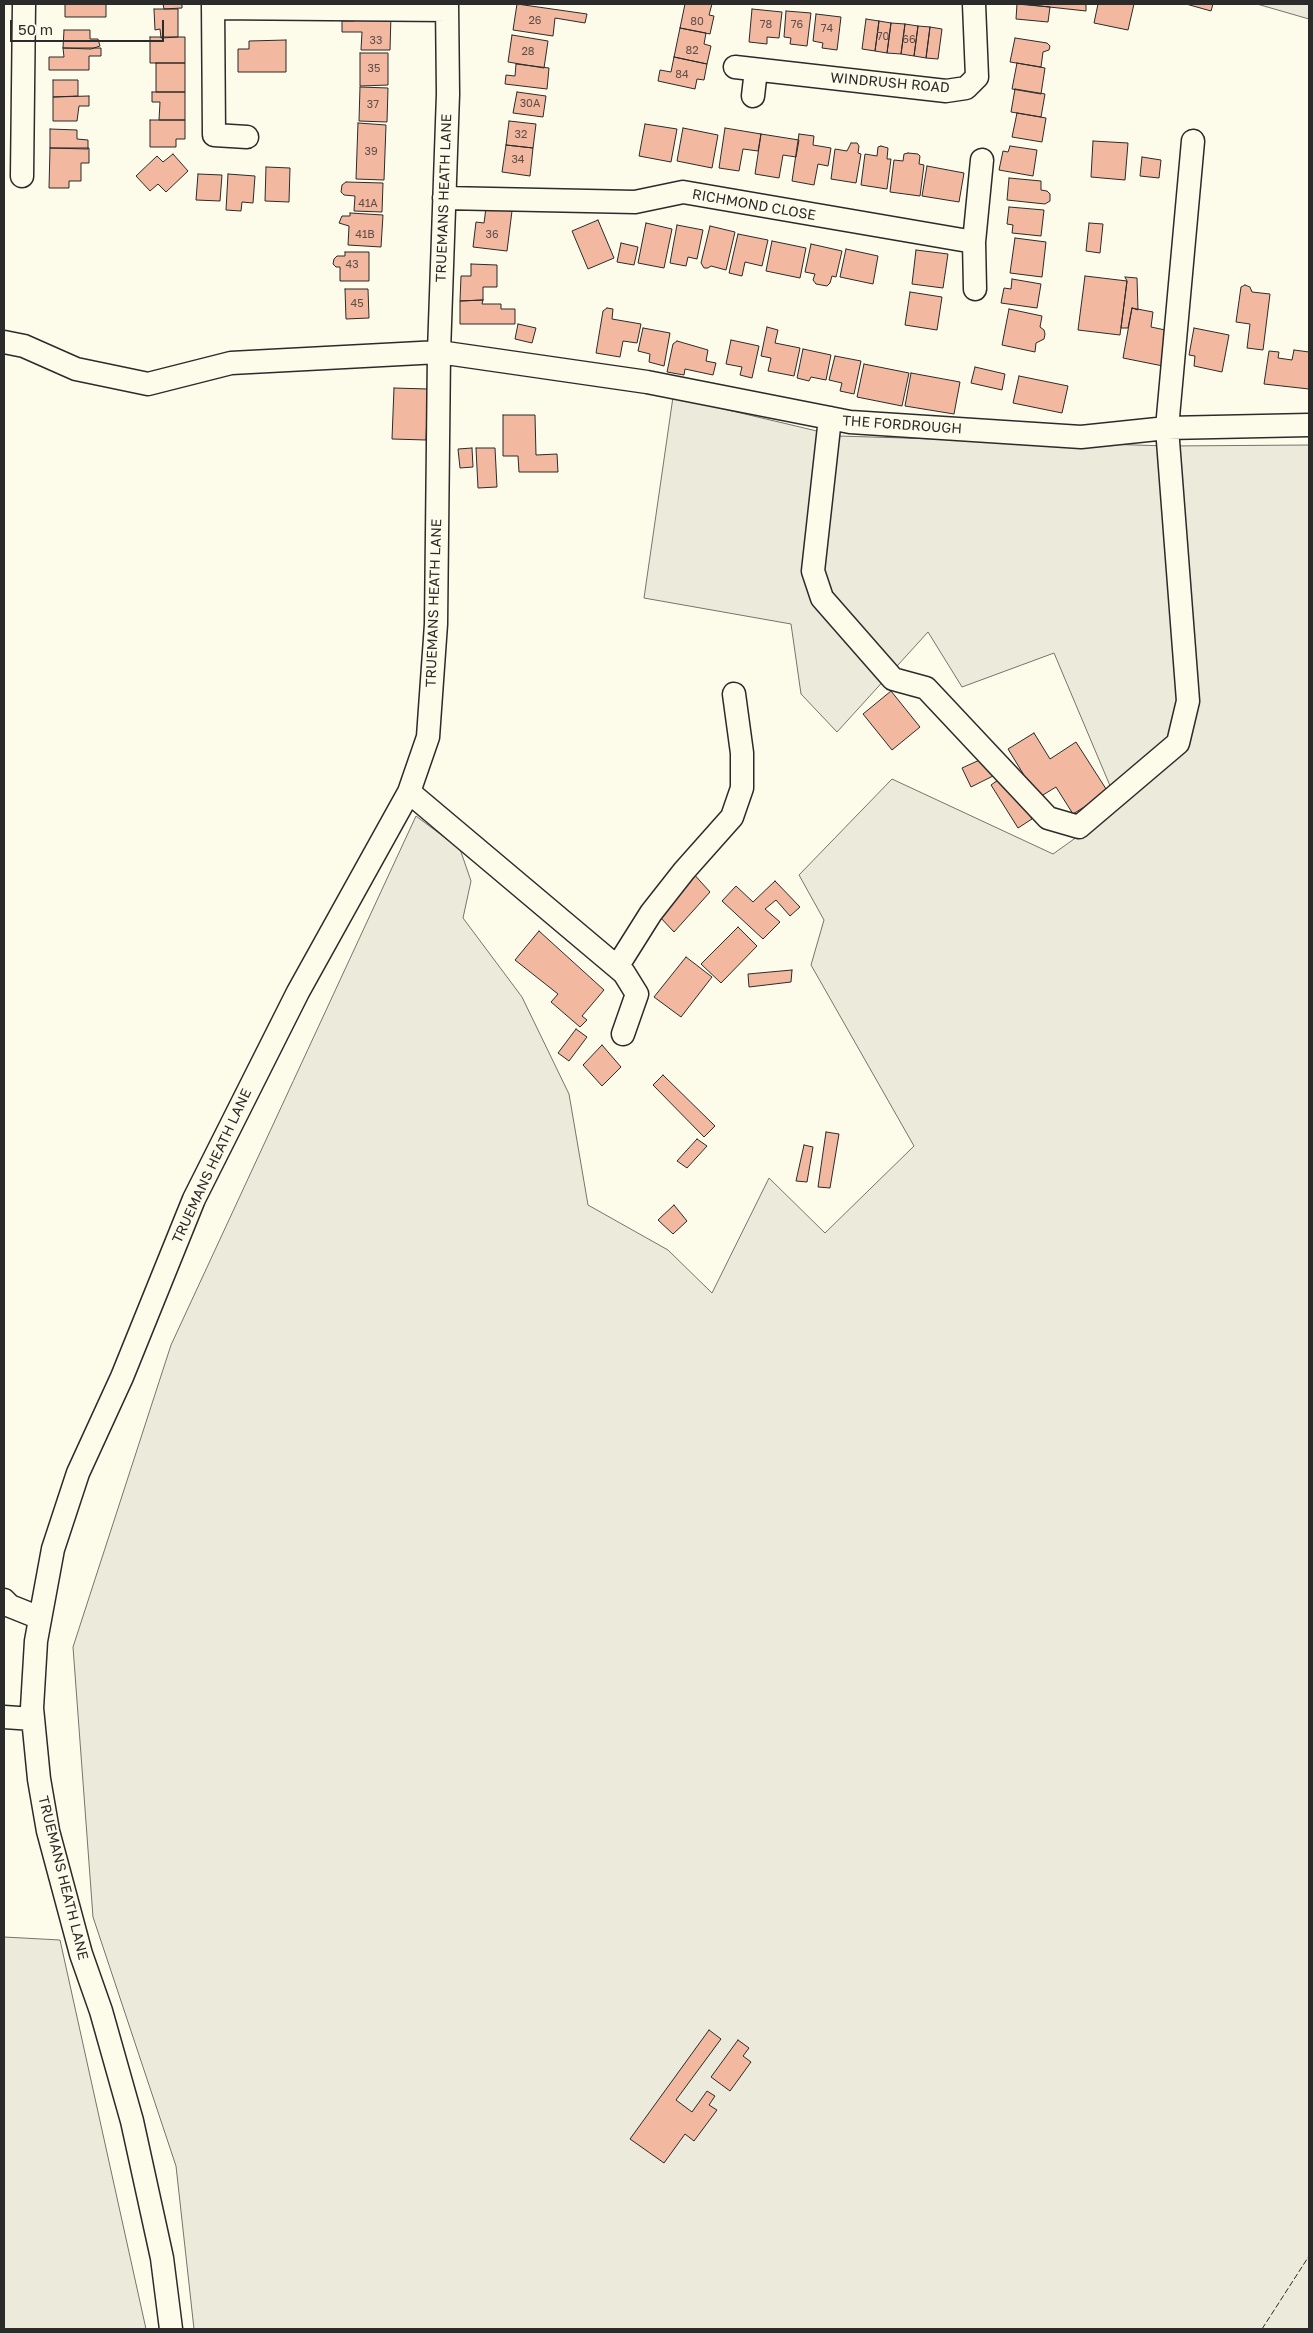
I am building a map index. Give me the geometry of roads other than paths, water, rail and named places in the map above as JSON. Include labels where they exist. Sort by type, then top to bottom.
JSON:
[{"type":"street","points":[[22,176],[14,30],[24,4]]},
{"type":"street","name":"WINDRUSH ROAD","points":[[753,96],[745,69],[946,91],[966,88],[977,77],[974,4]]},
{"type":"street","points":[[247,137],[214,135],[213,6],[447,7]]},
{"type":"street","name":"TRUEMANS HEATH LANE","points":[[171,2329],[162,2258],[132,2120],[101,2011],[81,1954],[48,1831],[39,1780],[33,1719],[36,1641],[53,1549],[78,1473],[122,1377],[194,1199],[298,992],[409,792],[428,737],[436,633],[439,352],[448,94],[447,7]]},
{"type":"street","points":[[830,418],[813,572],[822,598],[893,679],[926,688],[1048,818],[1079,827],[1178,744],[1188,701],[1167,428],[1194,141]]},
{"type":"street","points":[[975,289],[974,242],[982,160]]},
{"type":"street","name":"RICHMOND CLOSE","points":[[444,198],[635,202],[683,192],[974,242]]},
{"type":"street","name":"THE FORDROUGH","points":[[4,342],[24,346],[76,369],[148,384],[231,363],[439,352],[647,382],[850,422],[1080,437],[1167,428],[1309,425]]},
{"type":"street","points":[[617,967],[651,913],[684,871],[732,817],[742,788],[742,754],[734,694]]},
{"type":"street","points":[[409,792],[624,973],[637,994],[622,1034]]},
{"type":"street","points":[[4,1600],[10,1606],[40,1618]]},
{"type":"street","points":[[4,1717],[33,1719]]}]
